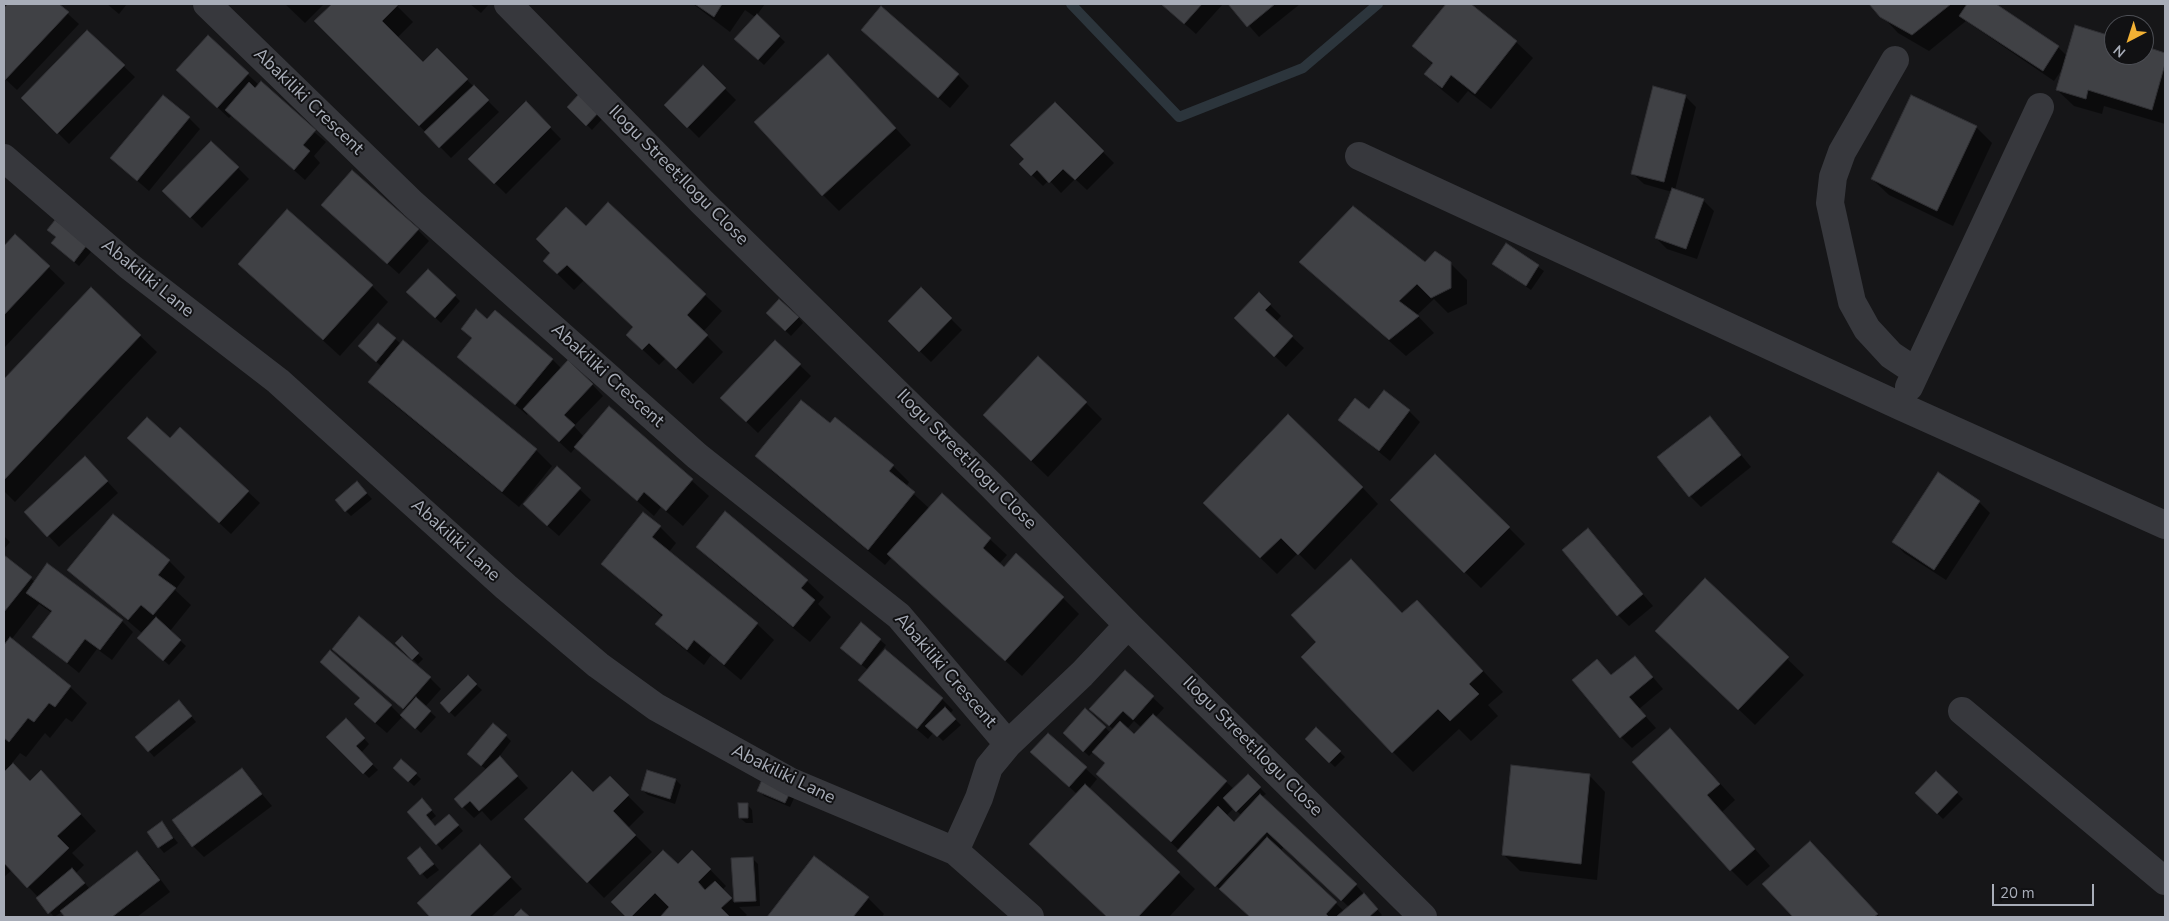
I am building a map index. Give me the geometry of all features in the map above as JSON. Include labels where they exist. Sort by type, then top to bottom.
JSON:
[{"type":"street","name":"Abakiliki Crescent","points":[[206,4],[414,204],[674,436],[899,616],[1008,744]]},
{"type":"street","name":"Ilogu Street;Ilogu Close","points":[[508,4],[702,202],[991,484],[1128,625],[1423,917]]},
{"type":"street","points":[[1895,60],[1842,152],[1833,177],[1830,203],[1852,302],[1867,328],[1885,348],[1915,371]]},
{"type":"street","points":[[1900,406],[2040,107]]},
{"type":"street","points":[[1359,156],[2149,520],[2165,525]]},
{"type":"street","name":"Abakiliki Lane","points":[[4,158],[129,266],[278,381],[499,580],[598,665],[664,712],[791,782],[954,851],[1030,917]]},
{"type":"street","points":[[954,851],[979,798],[989,768],[1008,744],[1082,674],[1128,625]]},
{"type":"street","points":[[1962,711],[2165,882]]},
{"type":"building","points":[[8,4],[59,4],[69,12],[5,80],[4,8]]},
{"type":"building","points":[[332,4],[398,5],[382,21],[423,62],[437,48],[468,79],[419,126],[314,21]]},
{"type":"building","points":[[695,4],[722,4],[714,17]]},
{"type":"building","points":[[1161,4],[1202,4],[1184,24]]},
{"type":"building","points":[[1228,4],[1275,4],[1247,27]]},
{"type":"building","points":[[1446,4],[1471,4],[1517,41],[1475,94],[1451,75],[1442,88],[1424,74],[1433,63],[1412,46]]},
{"type":"building","points":[[1869,4],[1951,4],[1912,35],[1880,17]]},
{"type":"building","points":[[1967,4],[1996,4],[2059,46],[2043,71],[1959,16]]},
{"type":"building","points":[[881,6],[959,74],[938,98],[861,30]]},
{"type":"building","points":[[757,14],[780,36],[758,60],[734,39]]},
{"type":"building","points":[[2075,25],[2104,34],[2104,65],[2154,65],[2154,49],[2165,53],[2165,64],[2152,110],[2088,90],[2086,99],[2056,90]]},
{"type":"building","points":[[87,30],[125,65],[57,134],[21,98]]},
{"type":"building","points":[[208,35],[249,73],[217,108],[176,70]]},
{"type":"building","points":[[828,54],[896,128],[822,196],[754,122]]},
{"type":"building","points":[[703,65],[726,88],[687,128],[664,105]]},
{"type":"building","points":[[261,81],[316,130],[303,145],[310,151],[294,170],[225,110],[249,82],[255,88]]},
{"type":"building","points":[[474,85],[489,100],[439,148],[424,132]]},
{"type":"building","points":[[1653,86],[1686,95],[1664,182],[1631,174]]},
{"type":"building","points":[[580,93],[600,111],[586,126],[567,107]]},
{"type":"building","points":[[163,95],[190,117],[137,181],[110,158]]},
{"type":"building","points":[[1911,95],[1977,126],[1937,211],[1871,179]]},
{"type":"building","points":[[526,101],[551,127],[494,184],[468,159]]},
{"type":"building","points":[[1055,102],[1104,151],[1075,180],[1063,169],[1049,183],[1037,170],[1031,176],[1019,164],[1024,159],[1010,145]]},
{"type":"building","points":[[211,141],[239,167],[190,218],[162,191]]},
{"type":"building","points":[[352,170],[419,229],[387,264],[321,205]]},
{"type":"building","points":[[1672,188],[1704,199],[1686,249],[1655,238]]},
{"type":"building","points":[[608,202],[706,294],[687,315],[708,335],[676,369],[649,343],[642,350],[626,335],[633,327],[567,265],[557,274],[543,261],[550,253],[536,239],[566,207],[586,226]]},
{"type":"building","points":[[1353,206],[1425,262],[1435,251],[1451,262],[1451,288],[1431,298],[1417,284],[1399,301],[1419,316],[1389,340],[1299,262]]},
{"type":"building","points":[[287,209],[373,285],[323,340],[238,264]]},
{"type":"building","points":[[55,220],[87,245],[74,262],[51,243],[56,237],[47,230]]},
{"type":"building","points":[[15,234],[50,266],[4,315],[4,246]]},
{"type":"building","points":[[1506,243],[1539,265],[1526,286],[1492,264]]},
{"type":"building","points":[[428,269],[456,295],[435,318],[406,292]]},
{"type":"building","points":[[91,287],[141,335],[4,480],[4,379]]},
{"type":"building","points":[[921,287],[952,318],[919,352],[888,321]]},
{"type":"building","points":[[1259,292],[1271,304],[1265,310],[1293,336],[1274,357],[1234,318]]},
{"type":"building","points":[[779,299],[799,317],[785,331],[766,313]]},
{"type":"building","points":[[476,309],[487,319],[495,310],[553,359],[515,405],[457,357],[472,338],[461,329]]},
{"type":"building","points":[[378,323],[396,338],[376,362],[358,346]]},
{"type":"building","points":[[403,340],[537,449],[502,492],[368,382]]},
{"type":"building","points":[[775,340],[801,364],[746,422],[720,398]]},
{"type":"building","points":[[1038,356],[1087,402],[1031,461],[983,415]]},
{"type":"building","points":[[568,360],[593,384],[564,415],[575,425],[559,442],[523,409]]},
{"type":"building","points":[[1384,390],[1410,410],[1379,451],[1338,420],[1355,398],[1369,409]]},
{"type":"building","points":[[801,400],[830,423],[835,417],[894,465],[889,471],[915,492],[868,550],[755,456]]},
{"type":"building","points":[[609,406],[693,479],[666,511],[644,492],[637,501],[574,447]]},
{"type":"building","points":[[1288,414],[1363,487],[1298,555],[1281,538],[1260,558],[1203,503]]},
{"type":"building","points":[[1710,416],[1741,455],[1689,497],[1657,457]]},
{"type":"building","points":[[147,417],[170,438],[180,427],[249,491],[219,523],[127,438]]},
{"type":"building","points":[[1435,454],[1510,527],[1464,573],[1390,500]]},
{"type":"building","points":[[85,456],[108,481],[47,537],[24,512]]},
{"type":"building","points":[[557,466],[581,488],[547,526],[523,504]]},
{"type":"building","points":[[1938,472],[1980,501],[1934,570],[1892,542]]},
{"type":"building","points":[[357,481],[367,493],[345,512],[335,500]]},
{"type":"building","points":[[942,493],[991,538],[983,548],[1004,567],[1016,553],[1064,597],[1005,661],[887,554]]},
{"type":"building","points":[[725,511],[808,580],[801,588],[815,600],[793,627],[696,547]]},
{"type":"building","points":[[643,512],[661,526],[652,537],[758,623],[724,665],[694,640],[687,650],[655,624],[663,615],[601,564]]},
{"type":"building","points":[[113,514],[170,560],[158,575],[176,588],[153,615],[141,605],[128,620],[67,570]]},
{"type":"building","points":[[1588,528],[1643,594],[1617,616],[1562,550]]},
{"type":"building","points":[[4,555],[32,577],[4,612]]},
{"type":"building","points":[[1351,559],[1402,613],[1417,600],[1483,671],[1469,684],[1479,694],[1450,721],[1438,709],[1392,753],[1301,657],[1316,642],[1291,615]]},
{"type":"building","points":[[47,563],[123,620],[100,650],[85,639],[67,663],[32,637],[52,611],[26,593]]},
{"type":"building","points":[[1705,578],[1789,657],[1738,710],[1655,631]]},
{"type":"building","points":[[359,616],[431,677],[403,709],[332,649]]},
{"type":"building","points":[[156,617],[181,640],[163,661],[137,638]]},
{"type":"building","points":[[861,622],[881,639],[861,665],[840,648]]},
{"type":"building","points":[[402,636],[419,653],[412,660],[395,643]]},
{"type":"building","points":[[10,637],[71,686],[55,707],[49,703],[34,722],[28,718],[9,742],[4,738],[4,645]]},
{"type":"building","points":[[885,649],[943,698],[917,729],[858,680]]},
{"type":"building","points":[[330,650],[392,705],[375,723],[354,704],[360,698],[320,662]]},
{"type":"building","points":[[1635,656],[1653,677],[1629,697],[1646,716],[1620,738],[1572,680],[1597,659],[1611,675]]},
{"type":"building","points":[[1125,670],[1154,696],[1133,720],[1123,711],[1109,726],[1089,709]]},
{"type":"building","points":[[468,675],[477,684],[449,713],[440,703]]},
{"type":"building","points":[[416,697],[431,711],[415,729],[400,715]]},
{"type":"building","points":[[179,700],[192,716],[148,752],[135,737]]},
{"type":"building","points":[[945,707],[956,719],[937,737],[925,726]]},
{"type":"building","points":[[1085,708],[1106,727],[1083,752],[1063,733]]},
{"type":"building","points":[[1153,714],[1227,781],[1171,842],[1096,774],[1105,763],[1092,752],[1120,721],[1134,734]]},
{"type":"building","points":[[346,718],[365,738],[356,746],[373,764],[363,774],[326,737]]},
{"type":"building","points":[[493,723],[507,735],[481,766],[467,754]]},
{"type":"building","points":[[1316,727],[1341,751],[1329,763],[1305,739]]},
{"type":"building","points":[[1670,728],[1720,784],[1707,795],[1755,849],[1730,871],[1632,762]]},
{"type":"building","points":[[1048,733],[1087,767],[1069,787],[1030,752]]},
{"type":"building","points":[[500,756],[518,776],[479,811],[470,801],[462,808],[454,799]]},
{"type":"building","points":[[401,759],[417,773],[408,782],[393,768]]},
{"type":"building","points":[[13,763],[30,781],[41,770],[81,814],[57,836],[69,848],[27,888],[4,863],[4,772]]},
{"type":"building","points":[[1511,765],[1590,774],[1581,864],[1502,855]]},
{"type":"building","points":[[242,768],[262,794],[192,847],[172,820]]},
{"type":"building","points":[[647,770],[676,779],[670,799],[641,790]]},
{"type":"building","points":[[572,771],[593,792],[610,776],[629,795],[613,811],[636,835],[587,883],[524,819]]},
{"type":"building","points":[[1936,771],[1958,792],[1937,814],[1915,793]]},
{"type":"building","points":[[1248,774],[1261,787],[1236,812],[1223,798]]},
{"type":"building","points":[[764,775],[792,788],[785,803],[757,791]]},
{"type":"building","points":[[1085,784],[1180,872],[1138,917],[1107,917],[1029,844]]},
{"type":"building","points":[[1260,794],[1357,884],[1341,901],[1267,832],[1215,887],[1177,851],[1218,806],[1234,822]]},
{"type":"building","points":[[422,798],[432,810],[426,815],[435,826],[449,814],[459,825],[436,845],[407,812]]},
{"type":"building","points":[[738,803],[748,803],[748,818],[739,818]]},
{"type":"building","points":[[162,821],[173,838],[158,848],[147,832]]},
{"type":"building","points":[[1267,837],[1337,902],[1326,914],[1329,917],[1250,917],[1219,889]]},
{"type":"building","points":[[1810,841],[1878,914],[1874,917],[1793,917],[1762,884]]},
{"type":"building","points":[[480,844],[511,877],[469,917],[430,917],[417,903]]},
{"type":"building","points":[[420,847],[434,864],[420,875],[407,858]]},
{"type":"building","points":[[663,850],[678,864],[692,850],[711,869],[698,882],[705,890],[715,881],[732,898],[721,908],[730,917],[660,917],[669,907],[655,893],[631,917],[626,917],[611,902]]},
{"type":"building","points":[[137,851],[160,880],[112,917],[65,917],[60,911]]},
{"type":"building","points":[[814,856],[869,897],[853,917],[767,917]]},
{"type":"building","points":[[753,857],[756,901],[734,902],[731,858]]},
{"type":"building","points":[[72,868],[85,883],[48,914],[36,898]]},
{"type":"building","points":[[1364,893],[1378,909],[1369,917],[1337,916]]},
{"type":"building","points":[[521,909],[530,917],[513,917]]},
{"type":"waterway","points":[[1071,4],[1179,117],[1303,68],[1378,4]]}]
